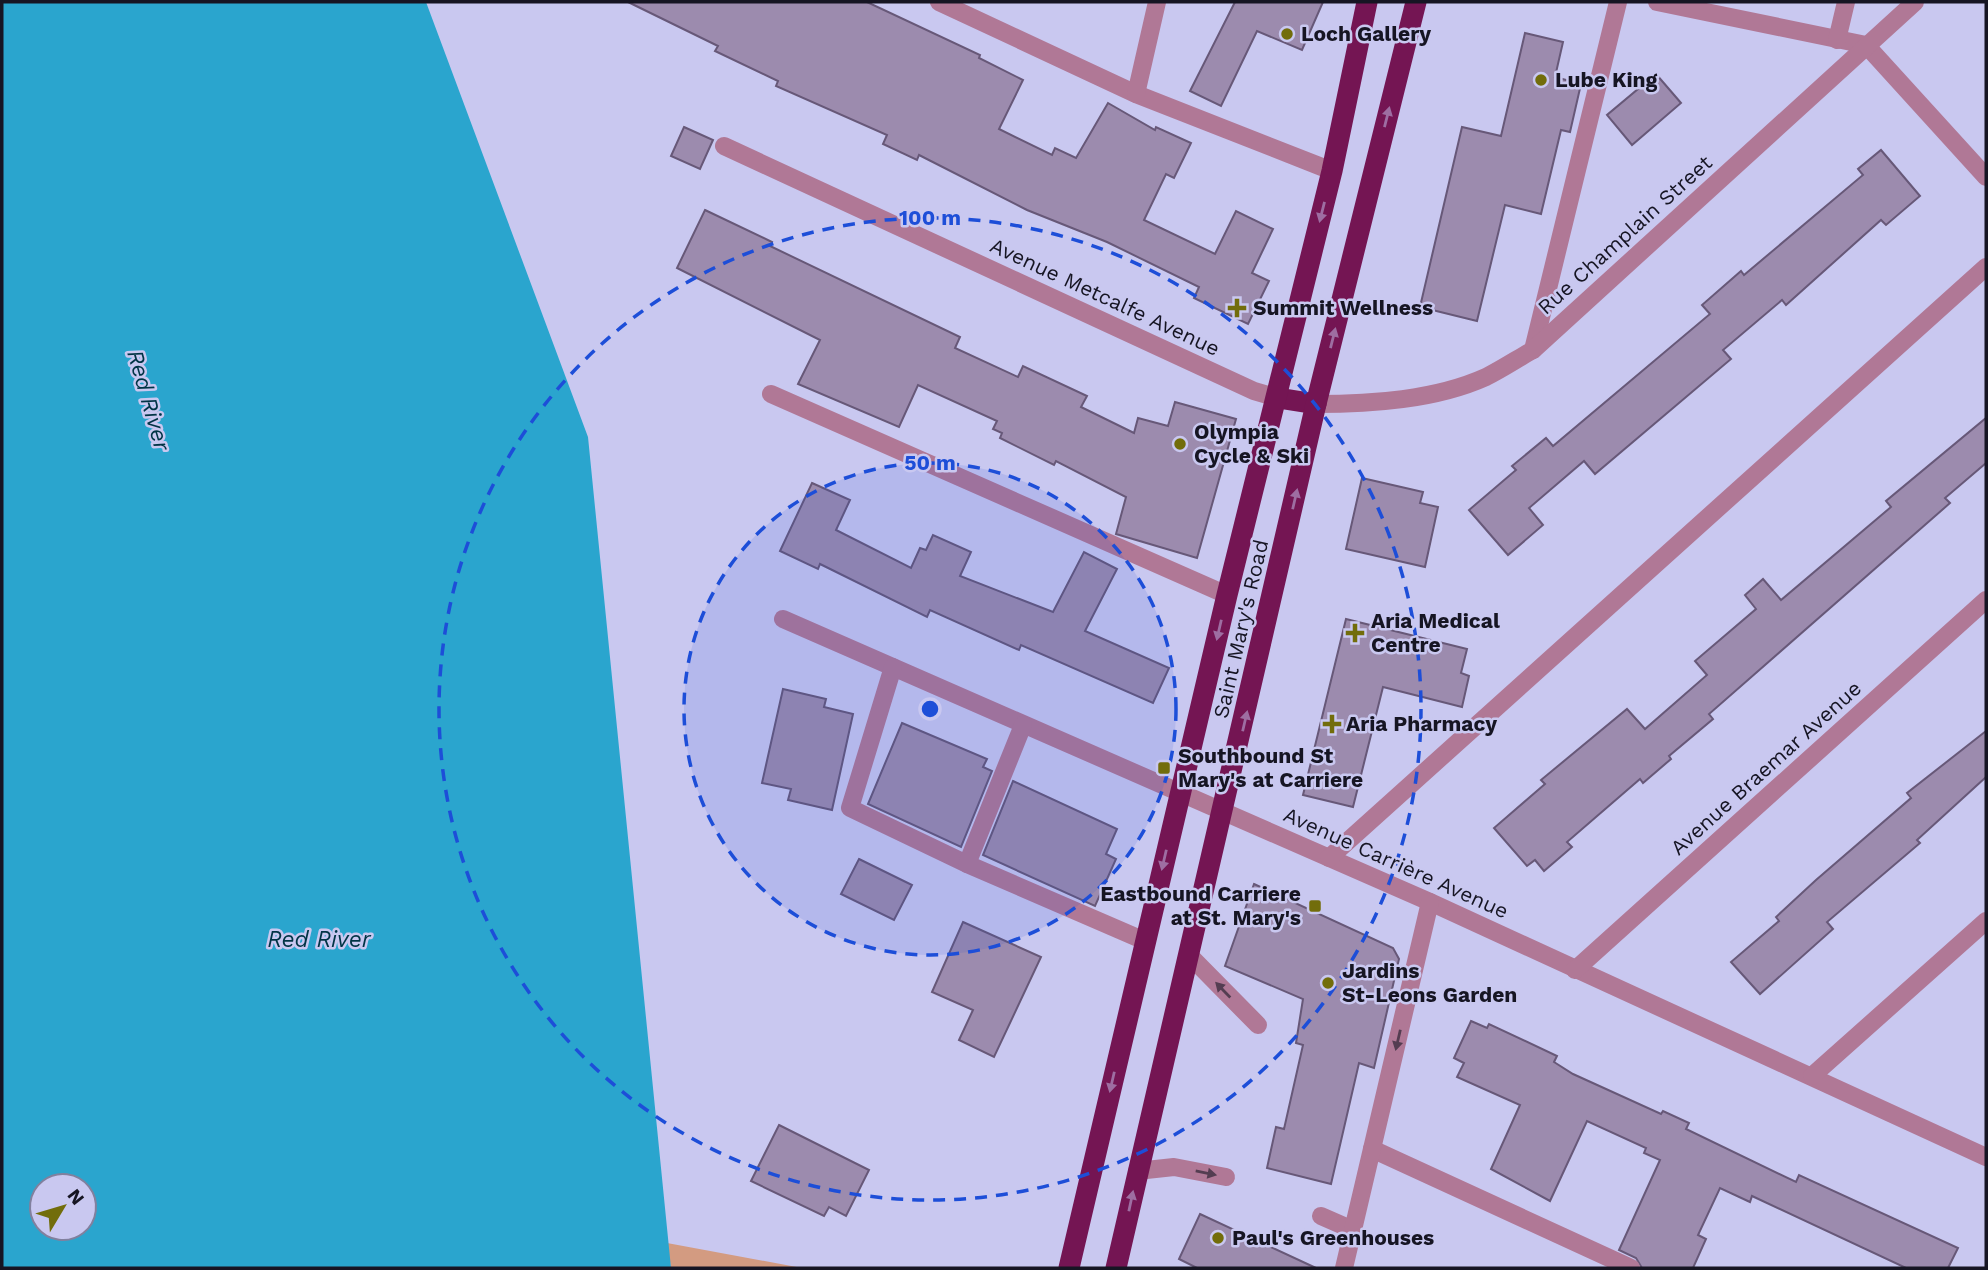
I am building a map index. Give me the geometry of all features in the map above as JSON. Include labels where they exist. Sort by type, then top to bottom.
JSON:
[{"type":"highway","name":"Saint Mary's Road","points":[[1069,1268],[1179,794],[1332,171],[1367,2]]},
{"type":"highway","name":"Saint Mary's Road","points":[[1116,1268],[1317,404],[1416,2]]},
{"type":"highway","points":[[1278,398],[1317,404]]},
{"type":"street","points":[[939,2],[1136,94],[1332,171]]},
{"type":"street","points":[[1136,94],[1157,2]]},
{"type":"street","points":[[1533,350],[1618,2]]},
{"type":"street","points":[[1657,2],[1867,45],[1986,177]]},
{"type":"street","points":[[1837,40],[1846,2]]},
{"type":"street","name":"Rue Champlain Street","points":[[1317,404],[1383,400],[1442,391],[1485,377],[1533,350],[1915,2]]},
{"type":"street","name":"Avenue Metcalfe Avenue","points":[[724,146],[1254,391],[1278,398]]},
{"type":"street","points":[[1329,858],[1986,267]]},
{"type":"street","points":[[771,394],[1227,595]]},
{"type":"street","name":"Avenue Braemar Avenue","points":[[1575,970],[1986,600]]},
{"type":"street","name":"Avenue Carrière Avenue","points":[[783,619],[1430,902],[1986,1157]]},
{"type":"street","points":[[893,667],[850,808],[967,864],[1145,941]]},
{"type":"street","points":[[967,864],[1023,725]]},
{"type":"street","points":[[1344,1268],[1430,902]]},
{"type":"street","points":[[1812,1076],[1986,921]]},
{"type":"street","points":[[1189,955],[1258,1025]]},
{"type":"street","points":[[1372,1149],[1631,1268]]},
{"type":"street","points":[[1137,1171],[1174,1167],[1226,1177]]},
{"type":"street","points":[[1321,1216],[1353,1230]]},
{"type":"shaded area","points":[[667,1243],[802,1268],[671,1268]]},
{"type":"water","name":"Red River","points":[[2,2],[426,2],[588,437],[671,1268],[2,1268]]},
{"type":"building","points":[[628,2],[867,2],[980,55],[979,58],[1023,80],[999,129],[1052,155],[1055,148],[1076,158],[1108,103],[1155,130],[1156,127],[1191,143],[1174,178],[1166,174],[1144,220],[1215,254],[1236,211],[1273,229],[1252,273],[1269,281],[1248,324],[1194,298],[1199,287],[1107,242],[1027,210],[919,155],[917,160],[883,144],[887,135],[776,86],[778,81],[715,51],[718,46]]},
{"type":"building","points":[[1235,2],[1323,2],[1302,50],[1257,31],[1221,106],[1190,91]]},
{"type":"building","points":[[1525,33],[1563,42],[1555,77],[1581,84],[1570,132],[1561,130],[1541,214],[1505,205],[1477,321],[1420,307],[1462,127],[1501,136]]},
{"type":"building","points":[[1656,74],[1681,103],[1632,145],[1607,115]]},
{"type":"building","points":[[684,127],[713,140],[700,169],[671,156]]},
{"type":"building","points":[[1881,150],[1920,196],[1886,225],[1881,220],[1786,305],[1782,300],[1723,350],[1731,359],[1595,474],[1584,461],[1529,508],[1543,525],[1508,555],[1469,510],[1516,470],[1512,466],[1546,438],[1553,446],[1710,314],[1702,305],[1741,271],[1744,275],[1863,175],[1858,169]]},
{"type":"building","points":[[705,210],[772,242],[770,246],[960,337],[955,348],[1018,377],[1023,366],[1087,396],[1081,407],[1134,433],[1138,418],[1168,426],[1175,402],[1236,419],[1197,558],[1116,534],[1126,497],[1056,461],[1054,465],[1000,438],[1002,433],[993,429],[997,421],[918,385],[899,427],[798,384],[820,340],[677,268]]},
{"type":"building","points":[[1986,418],[1986,463],[1945,498],[1950,503],[1709,714],[1713,719],[1669,756],[1671,759],[1643,783],[1640,779],[1567,842],[1572,847],[1544,871],[1535,860],[1527,866],[1494,828],[1545,784],[1541,780],[1627,709],[1645,729],[1707,675],[1695,661],[1756,609],[1745,595],[1763,579],[1781,600],[1891,507],[1886,501]]},
{"type":"building","points":[[1362,478],[1423,492],[1420,503],[1438,507],[1425,567],[1346,549]]},
{"type":"building","points":[[812,483],[850,500],[836,530],[911,568],[920,548],[926,550],[933,535],[971,552],[960,576],[1053,612],[1084,552],[1117,569],[1085,631],[1169,668],[1153,703],[1021,645],[1019,650],[930,610],[927,617],[820,564],[818,569],[780,551]]},
{"type":"building","points":[[1346,619],[1467,649],[1461,673],[1469,676],[1462,707],[1383,687],[1353,807],[1303,795]]},
{"type":"building","points":[[783,689],[826,699],[824,707],[853,714],[832,810],[788,800],[791,789],[762,783]]},
{"type":"building","points":[[902,723],[987,759],[983,767],[992,771],[961,847],[868,804]]},
{"type":"building","points":[[1986,731],[1986,777],[1917,840],[1920,843],[1827,922],[1833,929],[1760,994],[1731,962],[1779,921],[1776,917],[1816,880],[1911,798],[1907,793]]},
{"type":"building","points":[[1013,781],[1117,829],[1106,854],[1116,859],[1095,906],[983,855]]},
{"type":"building","points":[[859,859],[912,885],[894,920],[841,894]]},
{"type":"building","name":"Jardins St-Leons Garden","points":[[1254,884],[1393,948],[1399,959],[1374,1068],[1359,1063],[1331,1184],[1267,1168],[1276,1127],[1284,1129],[1303,1045],[1296,1043],[1303,999],[1225,966]]},
{"type":"building","points":[[963,922],[1041,957],[994,1057],[959,1040],[973,1010],[932,992]]},
{"type":"building","points":[[1471,1021],[1487,1028],[1489,1024],[1557,1056],[1554,1062],[1573,1074],[1661,1114],[1663,1111],[1689,1123],[1686,1129],[1796,1182],[1799,1175],[1958,1248],[1948,1268],[1906,1268],[1752,1196],[1750,1202],[1720,1188],[1698,1235],[1706,1239],[1693,1268],[1642,1268],[1636,1258],[1619,1250],[1660,1160],[1644,1153],[1646,1148],[1587,1121],[1550,1201],[1491,1169],[1520,1105],[1457,1077],[1464,1063],[1454,1058]]},
{"type":"building","points":[[779,1125],[869,1170],[846,1216],[829,1207],[824,1216],[751,1181]]},
{"type":"building","points":[[1200,1214],[1316,1268],[1197,1268],[1179,1259]]},
{"type":"place","name":"Loch Gallery","points":[[1287,34]]},
{"type":"place","name":"Lube King","points":[[1541,80]]},
{"type":"place","name":"Summit Wellness","points":[[1237,308]]},
{"type":"place","name":"Olympia Cycle & Ski","points":[[1180,444]]},
{"type":"place","name":"Aria Medical Centre","points":[[1355,633]]},
{"type":"place","name":"Aria Pharmacy","points":[[1332,724]]},
{"type":"place","name":"Southbound St Mary's at Carriere","points":[[1164,768]]},
{"type":"place","name":"Eastbound Carriere at St. Mary's","points":[[1315,906]]},
{"type":"place","name":"Jardins St-Leons Garden","points":[[1328,983]]},
{"type":"place","name":"Paul's Greenhouses","points":[[1218,1238]]}]
